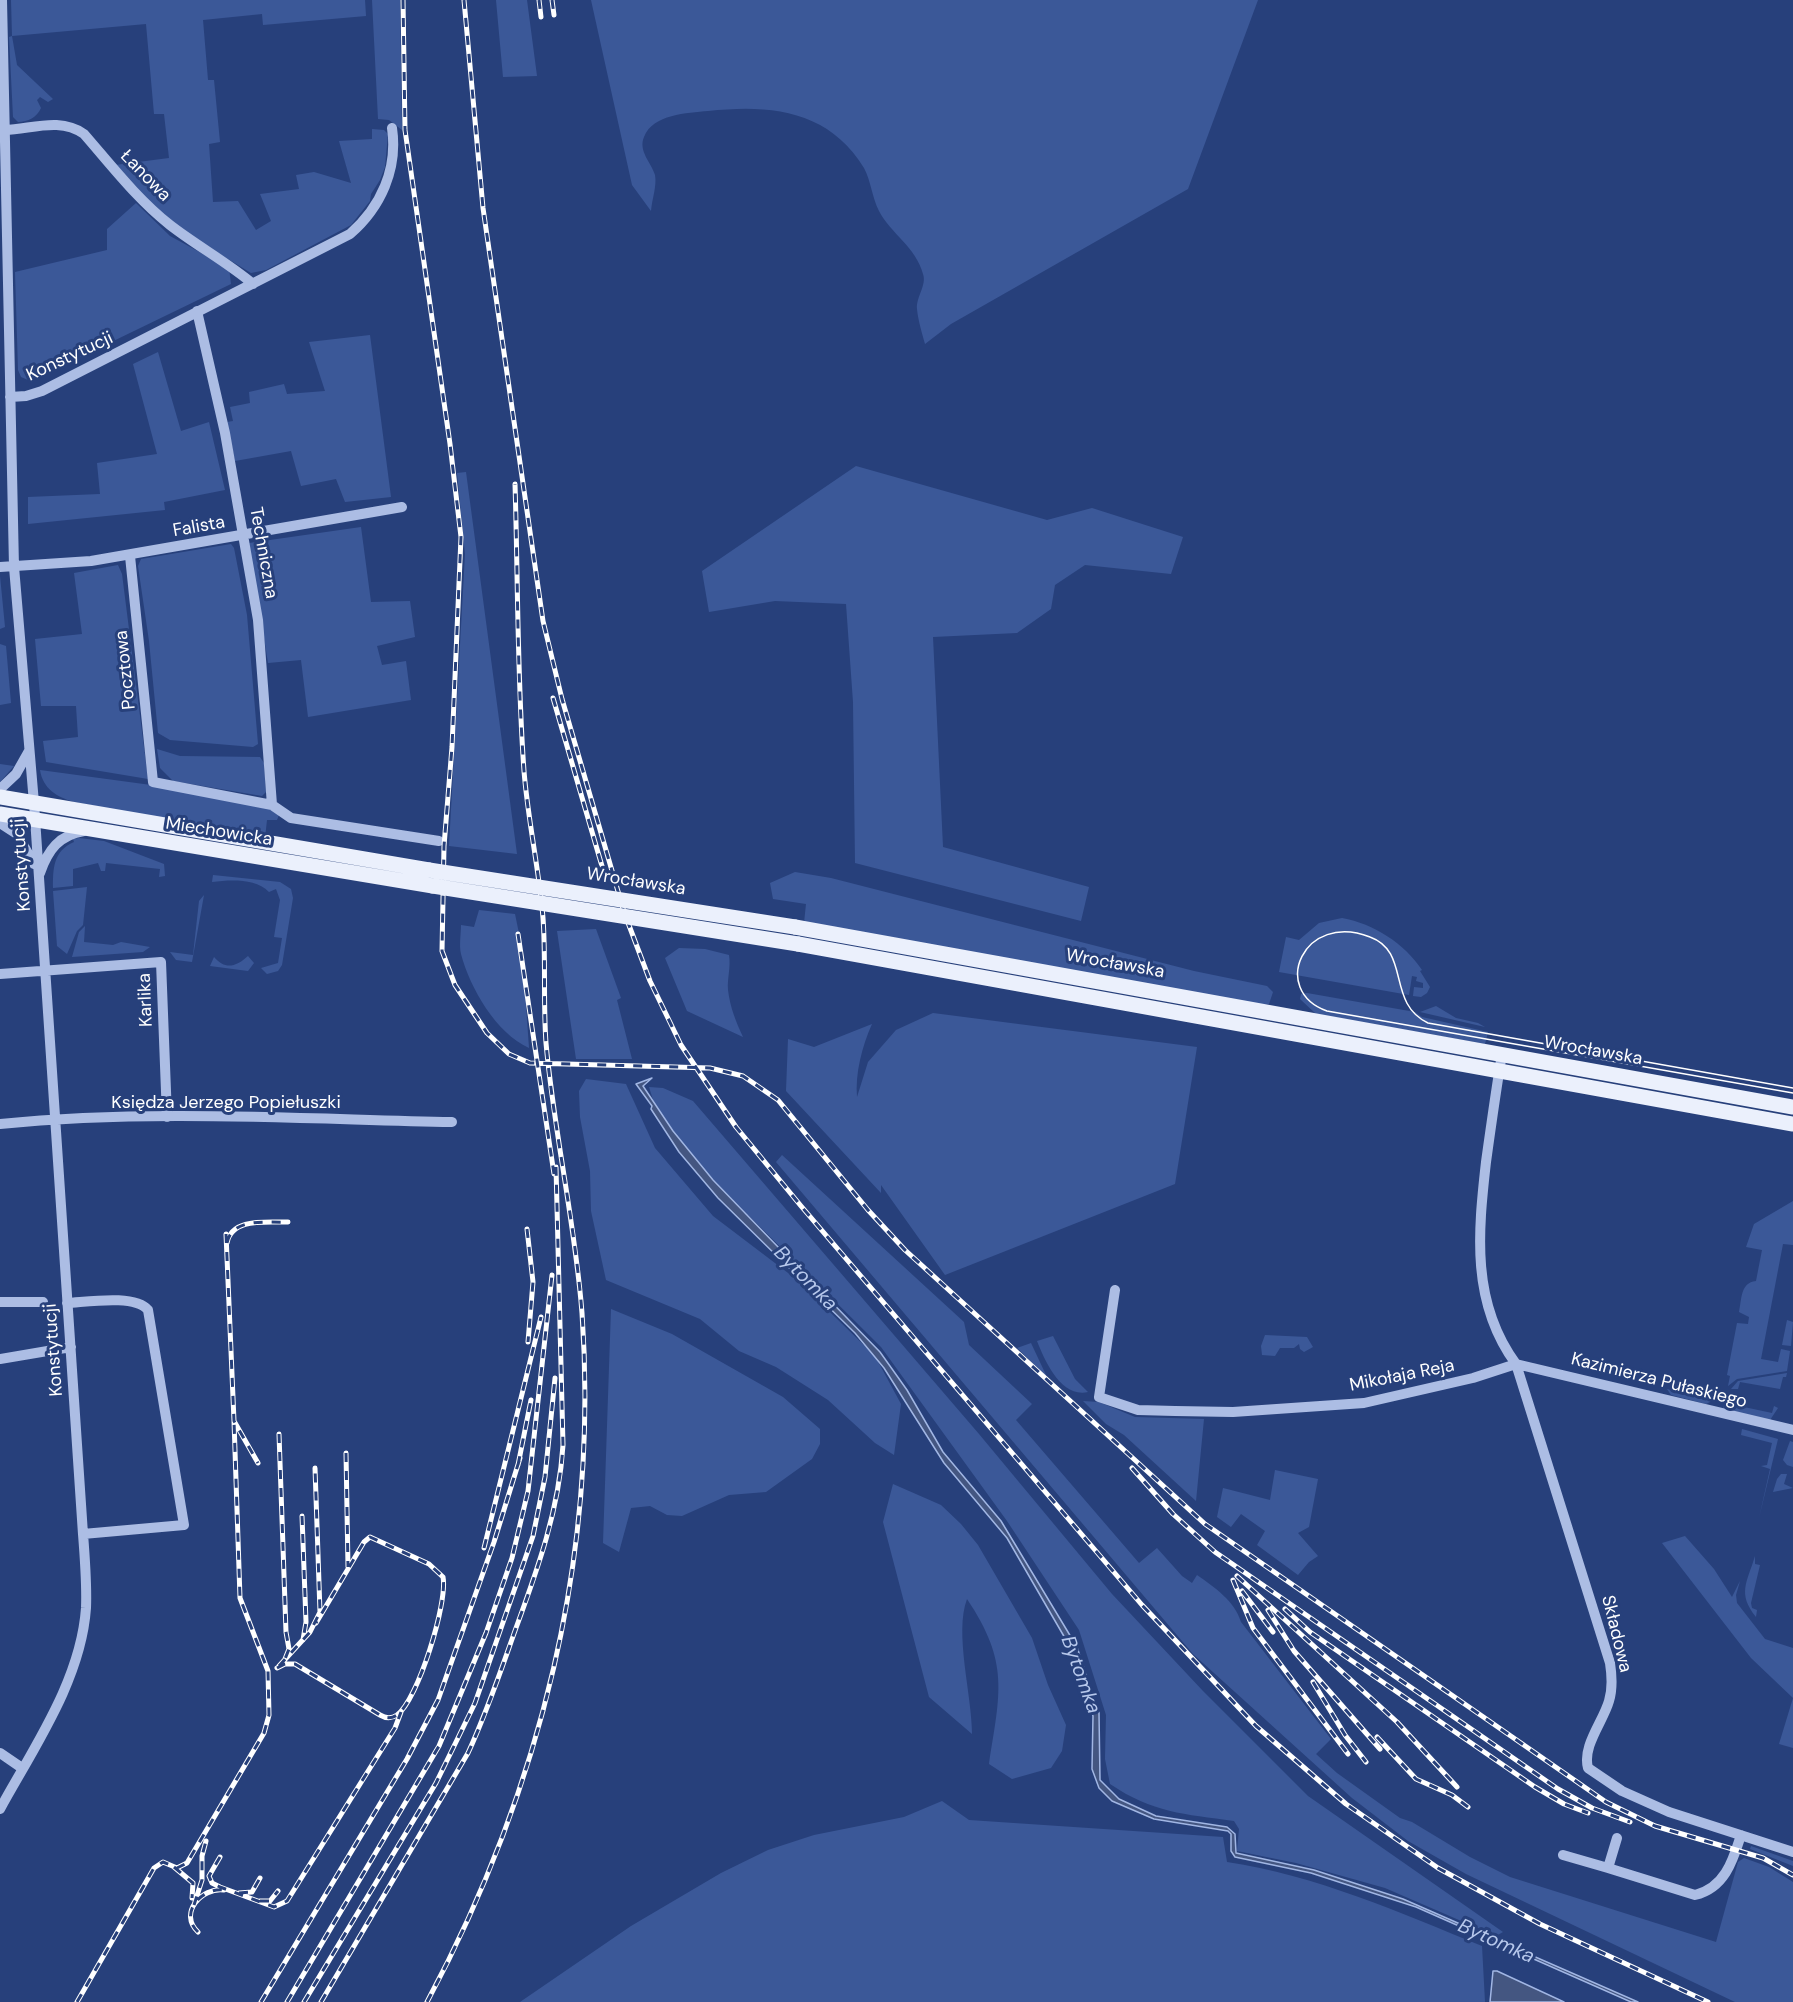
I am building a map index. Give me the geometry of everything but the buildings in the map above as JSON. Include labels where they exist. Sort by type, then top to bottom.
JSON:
[{"type":"main road","name":"Miechowicka","points":[[0,797],[429,870]]},
{"type":"main road","name":"Miechowicka","points":[[0,814],[433,886]]},
{"type":"main road","name":"Wrocławska","points":[[429,870],[795,927],[1793,1107]]},
{"type":"main road","name":"Wrocławska","points":[[433,886],[798,944],[1793,1124]]},
{"type":"street","points":[[2,0],[5,130],[4,322],[10,397]]},
{"type":"street","name":"Łanowa","points":[[5,130],[60,124],[74,127],[84,134],[142,200],[169,224],[236,269],[253,284]]},
{"type":"street","name":"Konstytucji","points":[[0,1809],[57,1702],[77,1655],[86,1607],[71,1347],[34,803],[14,567],[10,397],[26,396],[42,391],[197,311],[334,245],[367,219],[381,195],[391,172],[394,140],[392,128]]},
{"type":"street","name":"Techniczna","points":[[197,311],[225,433],[258,620],[272,805]]},
{"type":"street","name":"Falista","points":[[0,567],[54,565],[130,556],[402,507]]},
{"type":"street","name":"Pocztowa","points":[[130,556],[153,782],[272,805]]},
{"type":"street","points":[[0,789],[16,774],[29,751]]},
{"type":"street","points":[[272,805],[291,818],[439,841]]},
{"type":"street","points":[[0,823],[17,834],[38,876]]},
{"type":"street","points":[[38,876],[44,860],[58,841],[71,833],[97,831]]},
{"type":"street","name":"Karlika","points":[[0,974],[161,962],[167,1117]]},
{"type":"street","points":[[1502,1054],[1478,1229],[1479,1253],[1484,1297],[1497,1333],[1516,1364]]},
{"type":"street","name":"Księdza Jerzego Popiełuszki","points":[[0,1124],[55,1119],[167,1117],[452,1122]]},
{"type":"street","name":"Mikołaja Reja","points":[[1114,1290],[1099,1397],[1138,1410],[1233,1412],[1364,1403],[1473,1378],[1516,1364]]},
{"type":"street","points":[[67,1303],[127,1301],[141,1304],[148,1310],[184,1526],[83,1534]]},
{"type":"street","points":[[0,1302],[43,1302]]},
{"type":"street","points":[[0,1359],[71,1347]]},
{"type":"street","name":"Kazimierza Pułaskiego","points":[[1516,1364],[1793,1430]]},
{"type":"street","name":"Składowa","points":[[1516,1364],[1610,1663],[1612,1686],[1609,1702],[1588,1754],[1588,1768],[1600,1779],[1652,1805],[1793,1852]]},
{"type":"street","points":[[0,1753],[22,1768]]},
{"type":"street","points":[[1563,1855],[1683,1893],[1701,1894],[1729,1870],[1741,1835]]},
{"type":"street","points":[[1608,1868],[1617,1838]]},
{"type":"shaded area","points":[[11,0],[365,0],[366,16],[263,25],[262,14],[203,20],[208,80],[214,80],[220,142],[209,144],[213,202],[238,201],[256,230],[271,221],[260,194],[299,189],[296,175],[314,172],[351,183],[339,141],[372,139],[372,129],[384,130],[388,134],[385,167],[371,194],[370,201],[351,225],[266,270],[251,273],[190,236],[145,198],[115,165],[169,158],[164,114],[154,114],[146,24],[12,36]]},
{"type":"shaded area","points":[[372,0],[400,0],[402,130],[389,120],[378,119]]},
{"type":"shaded area","points":[[496,0],[527,0],[537,76],[503,77]]},
{"type":"shaded area","points":[[591,0],[1258,0],[1188,189],[951,324],[925,344],[917,309],[924,282],[920,264],[879,211],[864,168],[850,149],[834,134],[816,123],[796,115],[754,109],[690,113],[663,119],[648,129],[643,142],[644,152],[655,175],[651,211],[632,185]]},
{"type":"shaded area","points":[[12,36],[17,65],[53,99],[48,102],[40,97],[37,100],[41,108],[37,114],[22,122],[18,122],[13,117],[9,37]]},
{"type":"shaded area","points":[[136,203],[170,236],[229,268],[231,284],[37,378],[28,380],[21,377],[18,370],[15,272],[107,250],[107,229]]},
{"type":"shaded area","points":[[370,335],[391,497],[345,502],[336,479],[301,486],[291,451],[235,461],[227,422],[233,421],[230,407],[250,403],[249,392],[284,384],[287,394],[325,391],[309,342]]},
{"type":"shaded area","points":[[158,352],[181,431],[209,422],[225,490],[164,502],[165,510],[28,524],[28,497],[100,494],[97,463],[157,454],[133,364]]},
{"type":"shaded area","points":[[856,466],[1047,520],[1092,508],[1183,537],[1171,574],[1085,565],[1055,585],[1051,609],[1017,633],[933,637],[943,847],[1089,887],[1081,921],[855,863],[853,702],[846,604],[775,601],[709,612],[702,571]]},
{"type":"shaded area","points":[[466,472],[517,854],[449,846],[465,554],[457,473]]},
{"type":"shaded area","points":[[361,527],[371,602],[410,601],[415,637],[377,646],[382,665],[406,661],[411,700],[308,717],[301,660],[268,663],[249,543]]},
{"type":"shaded area","points":[[231,544],[234,548],[247,615],[258,744],[253,747],[170,740],[158,733],[149,641],[138,566],[141,559]]},
{"type":"shaded area","points":[[118,565],[122,574],[148,779],[46,762],[43,741],[78,737],[76,706],[41,706],[35,639],[82,634],[74,573]]},
{"type":"shaded area","points":[[0,576],[5,627],[0,629]]},
{"type":"shaded area","points":[[0,644],[6,646],[11,703],[0,705]]},
{"type":"shaded area","points":[[157,749],[180,756],[260,757],[264,763],[266,792],[262,796],[173,781],[160,768]]},
{"type":"shaded area","points":[[0,764],[14,766],[0,782]]},
{"type":"shaded area","points":[[40,770],[151,785],[261,804],[279,815],[277,820],[267,820],[265,838],[74,802],[52,791],[44,782]]},
{"type":"shaded area","points":[[73,839],[104,841],[164,864],[165,876],[159,877],[160,869],[106,863],[105,871],[101,871],[98,863],[73,869],[73,886],[53,888],[54,867],[58,856],[62,850],[74,842]]},
{"type":"shaded area","points":[[795,872],[831,878],[1194,971],[1267,986],[1273,992],[1269,1004],[1262,1005],[804,923],[806,904],[773,899],[770,883]]},
{"type":"shaded area","points":[[213,875],[280,882],[291,889],[293,898],[282,965],[278,971],[267,974],[261,968],[278,963],[282,938],[274,937],[280,900],[276,889],[269,892],[257,884],[242,881],[212,882]]},
{"type":"shaded area","points":[[87,887],[83,925],[77,931],[67,954],[57,946],[53,891]]},
{"type":"shaded area","points":[[204,895],[192,962],[176,960],[170,952],[193,955],[199,901]]},
{"type":"shaded area","points":[[479,910],[515,914],[522,948],[529,1048],[517,1041],[495,1021],[478,995],[465,967],[460,951],[461,925],[474,927]]},
{"type":"shaded area","points":[[1342,918],[1377,930],[1397,943],[1422,970],[1420,971],[1430,987],[1427,993],[1421,997],[1413,996],[1414,987],[1423,988],[1423,983],[1416,981],[1417,977],[1412,976],[1409,995],[1279,972],[1286,937],[1299,940],[1319,923]]},
{"type":"shaded area","points":[[85,926],[84,942],[113,945],[121,942],[150,947],[143,952],[72,957],[79,932]]},
{"type":"shaded area","points":[[596,929],[621,998],[617,1000],[632,1059],[576,1059],[557,931]]},
{"type":"shaded area","points":[[679,948],[705,949],[729,955],[729,996],[743,1037],[687,1011],[665,958]]},
{"type":"shaded area","points":[[248,956],[254,963],[248,971],[210,966],[214,957],[222,964],[231,966]]},
{"type":"shaded area","points":[[1307,993],[1415,1012],[1422,1017],[1488,1032],[1485,1044],[1316,1014],[1300,999],[1301,994]]},
{"type":"shaded area","points":[[1436,1006],[1456,1018],[1485,1027],[1420,1012]]},
{"type":"shaded area","points":[[933,1013],[1197,1047],[1175,1184],[945,1275],[881,1185],[881,1193],[786,1091],[788,1039],[814,1047],[872,1024],[860,1060],[857,1097],[868,1062],[896,1030]]},
{"type":"shaded area","points":[[586,1079],[626,1084],[655,1148],[713,1216],[796,1279],[875,1356],[901,1404],[894,1455],[875,1443],[828,1400],[776,1367],[739,1351],[700,1319],[606,1280],[591,1211],[590,1171],[580,1117],[579,1091]]},
{"type":"shaded area","points":[[649,1087],[663,1088],[693,1101],[979,1434],[1112,1594],[1203,1691],[1308,1796],[1503,1932],[1496,1936],[1385,1888],[1296,1863],[1237,1851],[1239,1829],[1234,1821],[1184,1814],[1155,1807],[1110,1784],[1105,1759],[1106,1715],[1079,1630],[1007,1521],[881,1347],[713,1180],[673,1131],[654,1103]]},
{"type":"shaded area","points":[[782,1155],[964,1322],[969,1345],[1032,1404],[1016,1420],[1139,1563],[1157,1548],[1182,1576],[1192,1583],[1197,1575],[1229,1601],[1241,1622],[1331,1739],[1316,1754],[1337,1773],[1400,1818],[1412,1822],[1470,1857],[1510,1877],[1716,1942],[1738,1862],[1744,1858],[1769,1867],[1793,1882],[1793,2002],[1735,2002],[1466,1874],[1408,1841],[1352,1798],[1193,1654],[776,1162]]},
{"type":"shaded area","points":[[1793,1201],[1793,1245],[1783,1244],[1761,1359],[1778,1362],[1781,1349],[1790,1351],[1787,1371],[1737,1379],[1728,1386],[1730,1376],[1727,1375],[1737,1323],[1748,1324],[1749,1317],[1739,1312],[1744,1288],[1756,1281],[1762,1250],[1746,1247],[1754,1224]]},
{"type":"shaded area","points":[[611,1309],[672,1334],[783,1397],[820,1429],[820,1444],[812,1459],[766,1492],[729,1495],[682,1516],[667,1515],[650,1506],[631,1508],[619,1552],[603,1543]]},
{"type":"shaded area","points":[[1787,1320],[1793,1322],[1791,1346],[1782,1345]]},
{"type":"shaded area","points":[[1265,1335],[1307,1337],[1313,1347],[1304,1352],[1300,1349],[1299,1344],[1294,1348],[1280,1348],[1275,1356],[1262,1355],[1261,1346]]},
{"type":"shaded area","points":[[1053,1336],[1075,1379],[1088,1392],[1078,1392],[1062,1384],[1050,1368],[1037,1341]]},
{"type":"shaded area","points":[[1031,1343],[1046,1375],[1017,1348]]},
{"type":"shaded area","points":[[1787,1373],[1786,1377],[1783,1377],[1780,1389],[1740,1382],[1738,1389],[1731,1389],[1738,1381]]},
{"type":"shaded area","points":[[1667,1389],[1714,1400],[1706,1404],[1671,1395]]},
{"type":"shaded area","points":[[1729,1396],[1730,1404],[1772,1413],[1774,1406],[1778,1408],[1770,1420],[1724,1410],[1722,1400]]},
{"type":"shaded area","points":[[1083,1401],[1099,1402],[1135,1417],[1204,1419],[1196,1501],[1124,1435],[1106,1424]]},
{"type":"shaded area","points":[[1742,1429],[1778,1439],[1759,1518],[1770,1469],[1761,1466],[1767,1465],[1772,1443],[1741,1435]]},
{"type":"shaded area","points":[[1790,1441],[1793,1442],[1793,1467],[1787,1465],[1783,1460]]},
{"type":"shaded area","points":[[1275,1470],[1318,1479],[1309,1527],[1298,1533],[1318,1556],[1309,1562],[1298,1575],[1257,1545],[1265,1531],[1241,1514],[1231,1527],[1217,1517],[1223,1488],[1270,1500]]},
{"type":"shaded area","points":[[1781,1474],[1787,1474],[1784,1484],[1793,1488],[1773,1492],[1777,1479]]},
{"type":"shaded area","points":[[893,1484],[941,1505],[961,1524],[978,1545],[1032,1638],[1048,1685],[1066,1725],[1062,1751],[1051,1768],[1012,1779],[989,1764],[998,1697],[996,1661],[981,1622],[967,1599],[962,1629],[972,1734],[929,1697],[883,1522]]},
{"type":"shaded area","points":[[1685,1536],[1714,1569],[1732,1597],[1740,1581],[1736,1595],[1737,1603],[1765,1639],[1793,1648],[1793,1698],[1751,1658],[1662,1543]]},
{"type":"shaded area","points":[[1755,1556],[1755,1564],[1760,1565],[1751,1603],[1752,1608],[1757,1610],[1756,1617],[1750,1609],[1745,1594]]},
{"type":"shaded area","points":[[1793,1698],[1793,1748],[1779,1744]]},
{"type":"shaded area","points":[[942,1801],[969,1820],[1223,1837],[1227,1862],[1293,1876],[1357,1896],[1482,1946],[1485,2002],[520,2002],[631,1926],[721,1873],[768,1850],[814,1835],[904,1817]]},
{"type":"shaded area","points":[[1751,1846],[1793,1861],[1793,1866],[1750,1849]]},
{"type":"water","name":"Bytomka","points":[[652,1078],[643,1086],[673,1131],[713,1180],[880,1352],[907,1390],[943,1452],[1001,1521],[1077,1647],[1099,1713],[1100,1780],[1119,1799],[1156,1816],[1227,1827],[1235,1834],[1236,1853],[1314,1870],[1403,1899],[1638,2002],[1631,2002],[1416,1907],[1311,1873],[1235,1857],[1231,1851],[1231,1834],[1228,1831],[1154,1819],[1112,1801],[1099,1788],[1092,1769],[1093,1716],[1069,1645],[1007,1538],[944,1463],[884,1368],[855,1333],[718,1198],[679,1152],[636,1084]]},
{"type":"water","points":[[1493,1971],[1497,1971],[1564,2002],[1490,2002]]},
{"type":"tram line","points":[[1793,1088],[1428,1023],[1415,1014],[1407,1003],[1390,954],[1383,944],[1370,937],[1347,932],[1327,935],[1312,943],[1302,956],[1298,972],[1300,987],[1309,1001],[1327,1011],[1793,1093]]},
{"type":"railway","points":[[403,0],[405,130],[461,537],[452,747],[444,846],[442,951],[455,985],[487,1033],[509,1054],[530,1063],[710,1068],[743,1076],[778,1100],[868,1210],[905,1250],[1205,1524],[1606,1802],[1655,1826],[1763,1858],[1793,1875]]},
{"type":"railway","points":[[464,0],[483,208],[543,621],[562,699],[624,912],[650,981],[681,1045],[736,1127],[801,1206],[1142,1605],[1256,1726],[1346,1804],[1438,1868],[1540,1924],[1708,2002]]},
{"type":"railway","points":[[539,0],[541,17]]},
{"type":"railway","points":[[552,0],[554,15]]},
{"type":"railway","points":[[427,2002],[467,1921],[502,1838],[531,1754],[554,1668],[570,1581],[581,1492],[585,1403],[582,1313],[575,1245],[546,1043],[543,918],[524,771],[515,484]]},
{"type":"railway","points":[[553,698],[604,873]]},
{"type":"railway","points":[[518,934],[554,1174]]},
{"type":"railway","points":[[321,2002],[468,1753],[499,1675],[546,1538],[557,1493],[563,1445],[556,1167]]},
{"type":"railway","points":[[227,1243],[230,1235],[243,1225],[288,1222]]},
{"type":"railway","points":[[527,1229],[533,1282],[528,1342]]},
{"type":"railway","points":[[226,1234],[234,1421],[258,1463]]},
{"type":"railway","points":[[287,2002],[439,1746],[486,1633],[512,1558],[528,1491],[552,1275]]},
{"type":"railway","points":[[484,1548],[541,1317]]},
{"type":"railway","points":[[304,2002],[436,1783],[475,1703],[533,1536],[545,1477],[555,1378]]},
{"type":"railway","points":[[518,1465],[531,1400]]},
{"type":"railway","points":[[77,2002],[154,1868],[163,1862],[177,1868],[187,1863],[264,1733],[269,1715],[268,1671],[240,1598],[234,1421]]},
{"type":"railway","points":[[279,1434],[286,1632],[289,1649],[285,1659]]},
{"type":"railway","points":[[346,1453],[348,1567]]},
{"type":"railway","points":[[261,2002],[407,1759],[438,1700],[494,1542],[520,1458]]},
{"type":"railway","points":[[279,1666],[310,1632],[320,1612],[315,1468]]},
{"type":"railway","points":[[1132,1468],[1173,1514],[1215,1552],[1558,1789],[1592,1808],[1630,1822]]},
{"type":"railway","points":[[302,1516],[306,1622],[303,1640]]},
{"type":"railway","points":[[277,1668],[285,1664],[295,1664],[382,1716],[388,1718],[397,1715],[414,1691],[430,1650],[441,1607],[443,1577],[429,1564],[370,1537],[364,1542],[316,1623]]},
{"type":"railway","points":[[1237,1576],[1397,1722],[1457,1787]]},
{"type":"railway","points":[[1233,1580],[1253,1628],[1348,1754]]},
{"type":"railway","points":[[1242,1591],[1273,1632]]},
{"type":"railway","points":[[1285,1609],[1310,1632],[1535,1787],[1564,1804],[1588,1813]]},
{"type":"railway","points":[[1268,1610],[1294,1651],[1380,1749]]},
{"type":"railway","points":[[1313,1682],[1345,1735],[1366,1762]]},
{"type":"railway","points":[[220,1857],[209,1876],[212,1883],[274,1907],[287,1901],[395,1728],[401,1712]]},
{"type":"railway","points":[[1377,1737],[1416,1779],[1452,1795],[1468,1807]]},
{"type":"railway","points":[[194,1905],[202,1880],[202,1856],[206,1841]]},
{"type":"railway","points":[[174,1867],[193,1883],[192,1898]]},
{"type":"railway","points":[[239,1893],[252,1892],[260,1878]]},
{"type":"railway","points":[[198,1932],[192,1925],[191,1917],[195,1903],[208,1893],[224,1890]]},
{"type":"railway","points":[[260,1901],[270,1901],[278,1891]]}]
